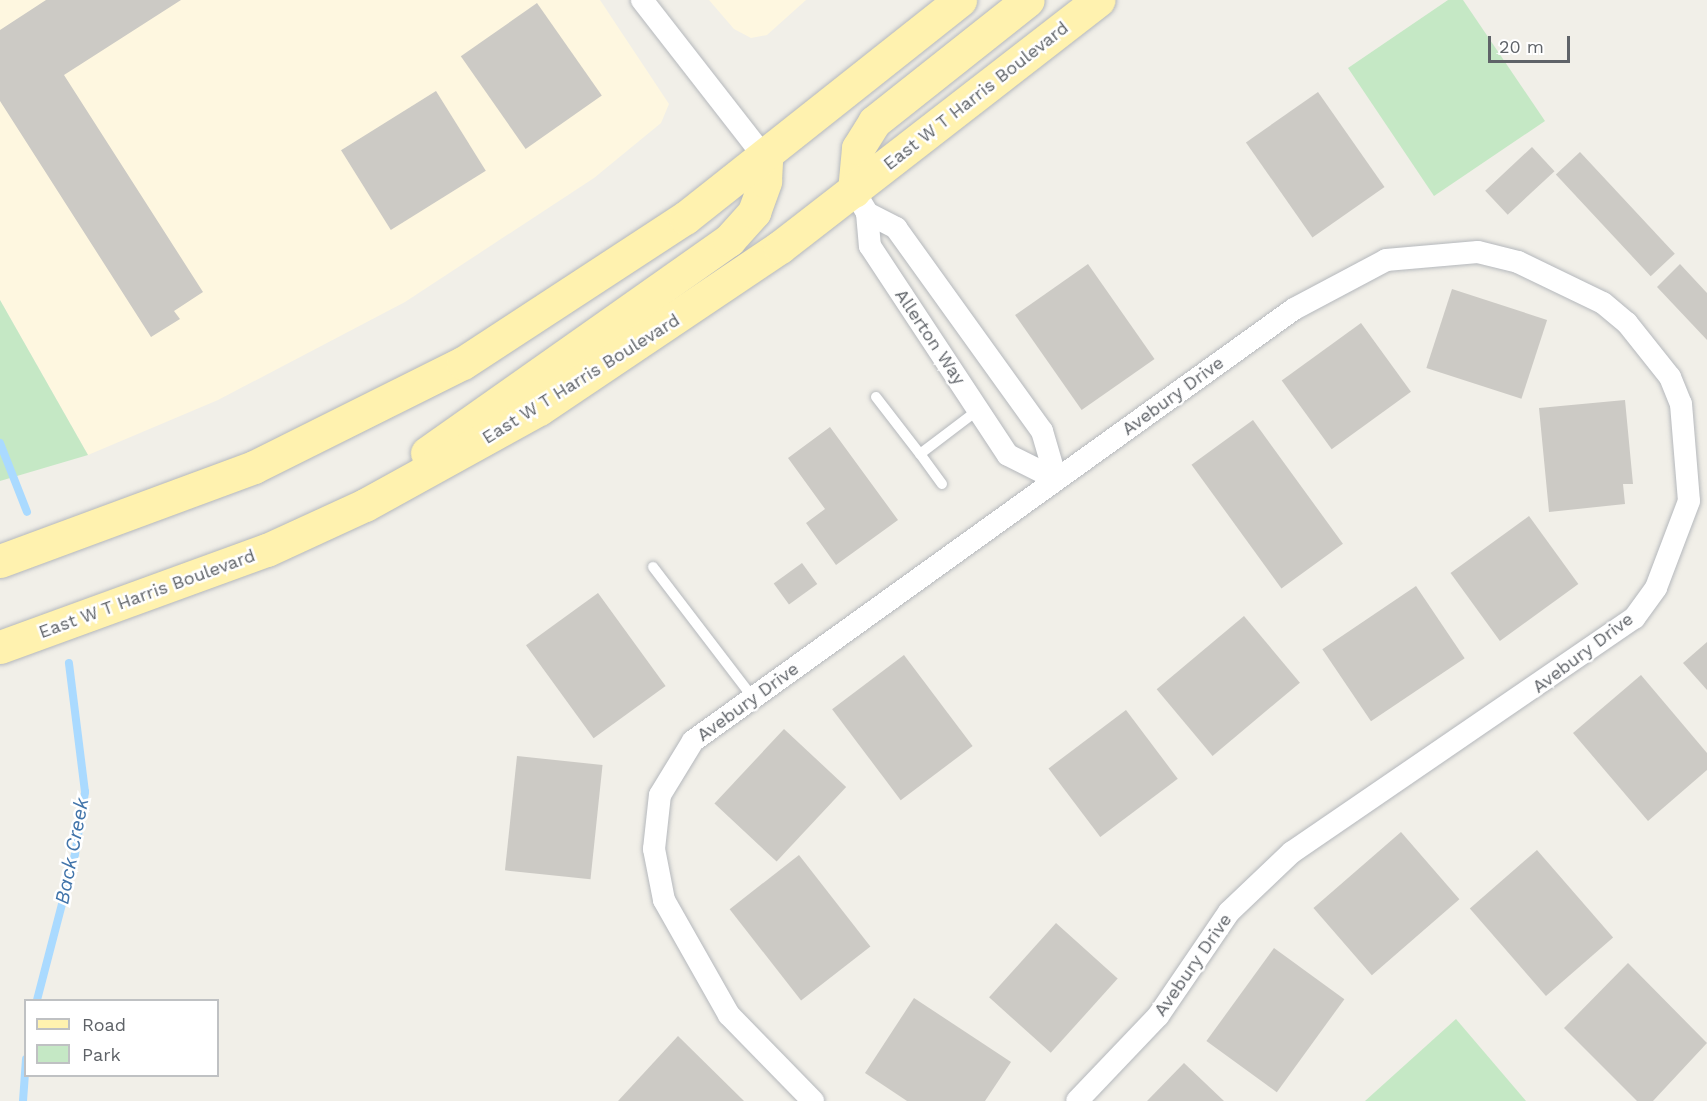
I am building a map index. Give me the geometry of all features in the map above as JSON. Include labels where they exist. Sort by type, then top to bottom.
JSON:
[{"type":"main road","points":[[0,561],[254,467],[463,363],[612,269],[766,159],[960,0]]},
{"type":"main road","points":[[860,202],[858,148],[874,122],[1028,0]]},
{"type":"main road","name":"East W T Harris Boulevard","points":[[0,647],[142,599],[365,505],[530,415],[860,202],[1099,0]]},
{"type":"main road","points":[[365,505],[447,437],[729,240],[754,212],[765,181],[766,159]]},
{"type":"street","points":[[642,0],[766,159]]},
{"type":"street","name":"Allerton Way","points":[[860,202],[870,246],[1008,455],[1056,479]]},
{"type":"street","name":"Allerton Way","points":[[860,202],[896,228],[1042,431],[1056,479]]},
{"type":"street","name":"Avebury Drive","points":[[813,1101],[729,1015],[664,900],[654,849],[660,795],[693,741],[1294,309],[1376,265],[1428,253],[1478,252],[1565,281],[1627,323],[1670,377],[1681,404],[1689,501],[1656,588],[1634,618],[1292,852],[1229,912],[1158,1016],[1077,1101]]},
{"type":"lane","points":[[876,397],[942,484]]},
{"type":"lane","points":[[920,454],[978,410]]},
{"type":"lane","points":[[653,567],[753,698]]},
{"type":"shaded area","points":[[0,0],[600,0],[669,104],[661,123],[594,178],[405,302],[218,400],[88,455],[0,300]]},
{"type":"shaded area","points":[[709,0],[806,0],[767,35],[751,38],[734,29]]},
{"type":"green space","points":[[1448,0],[1463,0],[1545,121],[1434,196],[1348,68]]},
{"type":"green space","points":[[0,300],[88,455],[0,481]]},
{"type":"green space","points":[[1456,1019],[1526,1101],[1365,1101]]},
{"type":"building","points":[[46,0],[181,0],[64,75],[203,292],[174,311],[180,319],[151,337],[0,101],[0,30]]},
{"type":"building","points":[[537,3],[602,96],[526,149],[461,56]]},
{"type":"building","points":[[436,91],[486,171],[391,230],[341,150]]},
{"type":"building","points":[[1318,92],[1385,187],[1312,237],[1246,142]]},
{"type":"building","points":[[1532,147],[1555,171],[1508,215],[1485,191]]},
{"type":"building","points":[[1580,152],[1675,254],[1651,276],[1556,175]]},
{"type":"building","points":[[1088,264],[1155,359],[1082,410],[1015,315]]},
{"type":"building","points":[[1680,264],[1707,293],[1707,340],[1657,287]]},
{"type":"building","points":[[1452,289],[1547,320],[1521,399],[1426,368]]},
{"type":"building","points":[[1361,323],[1411,392],[1332,449],[1282,381]]},
{"type":"building","points":[[1625,400],[1633,484],[1623,484],[1625,504],[1549,512],[1539,408]]},
{"type":"building","points":[[1253,420],[1343,544],[1281,588],[1192,465]]},
{"type":"building","points":[[830,427],[898,520],[836,565],[806,523],[825,509],[788,458]]},
{"type":"building","points":[[1529,516],[1578,584],[1500,641],[1451,573]]},
{"type":"building","points":[[802,563],[817,584],[789,605],[774,584]]},
{"type":"building","points":[[1416,586],[1465,658],[1371,721],[1322,649]]},
{"type":"building","points":[[598,593],[666,686],[594,738],[526,645]]},
{"type":"building","points":[[1244,616],[1300,683],[1213,756],[1157,689]]},
{"type":"building","points":[[1707,642],[1707,690],[1683,663]]},
{"type":"building","points":[[904,655],[973,746],[901,800],[832,709]]},
{"type":"building","points":[[1641,675],[1707,753],[1707,770],[1648,821],[1573,733]]},
{"type":"building","points":[[1126,710],[1178,779],[1100,837],[1049,768]]},
{"type":"building","points":[[784,729],[846,787],[777,862],[714,804]]},
{"type":"building","points":[[517,756],[603,765],[591,879],[505,870]]},
{"type":"building","points":[[1401,832],[1459,899],[1372,975],[1313,908]]},
{"type":"building","points":[[1537,850],[1613,938],[1546,996],[1470,908]]},
{"type":"building","points":[[799,855],[870,946],[801,1001],[730,909]]},
{"type":"building","points":[[1056,923],[1118,979],[1051,1053],[989,997]]},
{"type":"building","points":[[1274,948],[1344,999],[1277,1092],[1206,1041]]},
{"type":"building","points":[[1628,963],[1707,1043],[1653,1101],[1637,1101],[1564,1028]]},
{"type":"building","points":[[914,998],[1011,1062],[985,1101],[907,1101],[865,1073]]},
{"type":"building","points":[[678,1036],[744,1101],[618,1101]]},
{"type":"building","points":[[1184,1063],[1224,1101],[1147,1101]]},
{"type":"waterway","name":"Back Creek","points":[[0,443],[27,512]]},
{"type":"waterway","name":"Back Creek","points":[[37,999],[75,854],[85,792],[69,663]]},
{"type":"waterway","name":"Back Creek","points":[[23,1101],[25,1077]]}]
